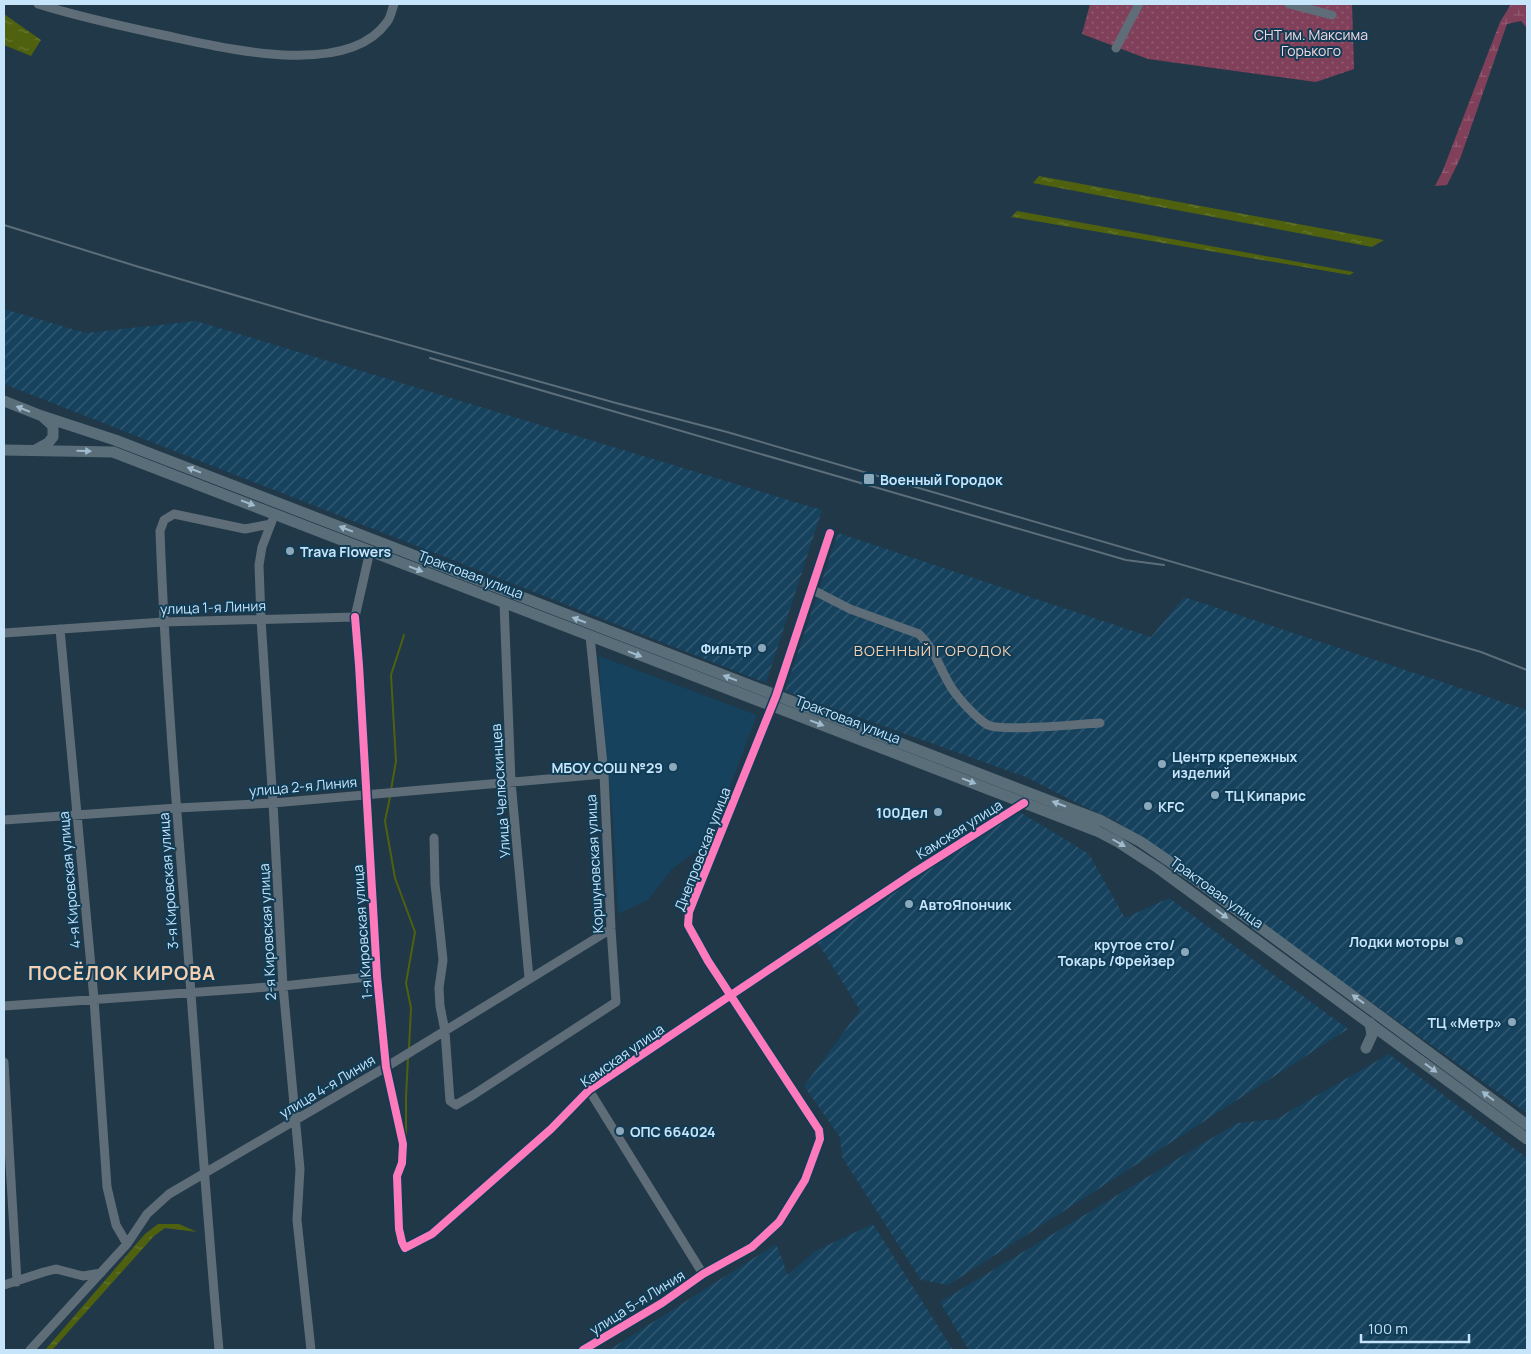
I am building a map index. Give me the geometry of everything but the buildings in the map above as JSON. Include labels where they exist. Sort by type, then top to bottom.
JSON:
[{"type":"main road","name":"Трактовая улица","points":[[4,401],[42,416],[115,440],[774,701],[1070,820],[1118,842],[1305,968],[1527,1125]]},
{"type":"main road","points":[[35,450],[48,443],[53,436],[52,426],[42,416]]},
{"type":"main road","name":"Трактовая улица","points":[[4,450],[113,452],[273,519],[370,551],[590,636],[938,756],[1080,812],[1124,832],[1195,879],[1370,1023],[1527,1139]]},
{"type":"main road","points":[[1366,1048],[1372,1035],[1370,1023]]},
{"type":"street","points":[[38,4],[76,16],[237,51],[301,56],[350,48],[368,39],[388,21],[394,4]]},
{"type":"street","points":[[1116,48],[1138,4]]},
{"type":"street","points":[[1289,4],[1332,15]]},
{"type":"street","name":"3-я Кировская улица","points":[[219,1350],[176,808],[163,622],[160,531],[164,520],[174,514],[245,529],[273,519]]},
{"type":"street","name":"2-я Кировская улица","points":[[273,519],[262,546],[259,565],[261,619],[282,986],[300,1169],[297,1220],[311,1350]]},
{"type":"street","name":"Днепровская улица","points":[[819,1130],[708,961],[688,925],[689,912],[774,701],[830,533]]},
{"type":"street","points":[[354,617],[370,551]]},
{"type":"street","points":[[811,589],[850,609],[919,634],[930,646],[954,692],[988,725],[1004,728],[1100,723]]},
{"type":"street","name":"Улица Челюскинцев","points":[[504,603],[511,782],[529,978]]},
{"type":"street","name":"улица 1-я Линия","points":[[4,633],[163,622],[354,617]]},
{"type":"street","name":"1-я Кировская улица","points":[[354,617],[359,665],[377,976],[386,1068]]},
{"type":"street","name":"4-я Кировская улица","points":[[60,629],[94,999],[107,1187],[116,1225],[127,1244]]},
{"type":"street","name":"Коршуновская улица","points":[[445,1031],[450,1101],[456,1105],[474,1096],[616,1002],[604,774],[590,636]]},
{"type":"street","name":"улица 2-я Линия","points":[[4,820],[273,803],[604,774]]},
{"type":"street","name":"Камская улица","points":[[386,1068],[403,1144],[402,1163],[397,1176],[399,1229],[404,1248],[432,1234],[551,1129],[589,1090],[912,874],[1024,803]]},
{"type":"street","points":[[434,838],[435,884],[443,960],[439,997],[445,1031]]},
{"type":"street","name":"улица 4-я Линия","points":[[30,1350],[127,1244],[155,1206],[169,1194],[386,1068],[611,929]]},
{"type":"street","points":[[4,1006],[282,986],[377,976]]},
{"type":"street","points":[[4,1062],[17,1282]]},
{"type":"street","points":[[589,1090],[703,1274]]},
{"type":"street","name":"улица 5-я Линия","points":[[583,1350],[662,1303],[703,1274],[752,1247],[780,1222],[805,1180],[820,1139],[819,1130]]},
{"type":"street","points":[[4,1285],[56,1270],[83,1276],[101,1273]]},
{"type":"shaded area","points":[[4,309],[86,333],[196,321],[822,510],[766,683],[4,384]]},
{"type":"shaded area","points":[[838,533],[1151,637],[1184,597],[1527,710],[1527,1113],[1115,820],[1026,777],[785,691]]},
{"type":"shaded area","name":"МБОУ СОШ №29","points":[[599,656],[757,715],[709,842],[672,869],[648,900],[618,914],[613,819],[601,699]]},
{"type":"shaded area","points":[[1018,811],[1089,854],[1125,918],[1169,898],[1348,1029],[948,1285],[921,1280],[842,1157],[840,1137],[804,1086],[860,1010],[818,943]]},
{"type":"shaded area","points":[[1389,1054],[1527,1158],[1527,1350],[969,1350],[940,1302],[1237,1123],[1276,1119]]},
{"type":"shaded area","points":[[873,1224],[953,1350],[609,1350],[776,1244],[788,1275],[815,1251]]},
{"type":"green space","name":"СНТ им. Максима Горького","points":[[1090,4],[1352,4],[1354,69],[1316,82],[1148,59],[1082,34]]},
{"type":"green space","points":[[1511,4],[1527,4],[1527,28],[1521,21],[1507,24],[1460,159],[1447,185],[1435,186],[1443,170],[1500,22]]},
{"type":"water","points":[[4,14],[41,40],[31,56],[4,45]]},
{"type":"water","points":[[1039,176],[1384,240],[1372,247],[1033,183]]},
{"type":"water","points":[[1017,211],[1354,272],[1350,275],[1011,217]]},
{"type":"water","points":[[158,1224],[179,1224],[197,1232],[165,1228],[154,1236],[52,1350],[45,1350],[145,1234]]},
{"type":"waterway","points":[[391,790],[396,761],[391,675],[404,635]]},
{"type":"waterway","points":[[390,797],[385,821],[395,878],[415,932],[406,983],[411,1008],[409,1048]]},
{"type":"waterway","points":[[406,1138],[408,1058]]},
{"type":"railway","points":[[4,225],[309,317],[727,432],[1481,652],[1527,670]]},
{"type":"railway","points":[[430,358],[1126,560],[1164,565]]},
{"type":"cycle path","points":[[583,1350],[662,1303],[703,1274],[752,1247],[779,1222],[805,1180],[820,1139],[819,1130],[708,961],[688,925],[689,912],[776,696],[830,533]]},
{"type":"cycle path","points":[[355,617],[377,976],[386,1067],[403,1144],[402,1163],[397,1176],[399,1229],[405,1248],[432,1234],[551,1129],[589,1090],[912,874],[1024,803]]},
{"type":"place","name":"Военный Городок","points":[[869,479]]},
{"type":"place","name":"Trava Flowers","points":[[290,551]]},
{"type":"place","name":"Фильтр","points":[[762,648]]},
{"type":"place","name":"Центр крепежных изделий","points":[[1162,764]]},
{"type":"place","name":"МБОУ СОШ №29","points":[[673,767]]},
{"type":"place","name":"ТЦ Кипарис","points":[[1215,795]]},
{"type":"place","name":"KFC","points":[[1148,806]]},
{"type":"place","name":"100Дел","points":[[938,812]]},
{"type":"place","name":"АвтоЯпончик","points":[[909,904]]},
{"type":"place","name":"Лодки моторы","points":[[1459,941]]},
{"type":"place","name":"крутое сто/ Токарь /Фрейзер","points":[[1185,952]]},
{"type":"place","name":"ТЦ «Метр»","points":[[1512,1022]]},
{"type":"place","name":"ОПС 664024","points":[[620,1131]]},
{"type":"district","name":"ВОЕННЫЙ ГОРОДОК","points":[[933,650]]},
{"type":"district","name":"ПОСЁЛОК КИРОВА","points":[[122,973]]}]
